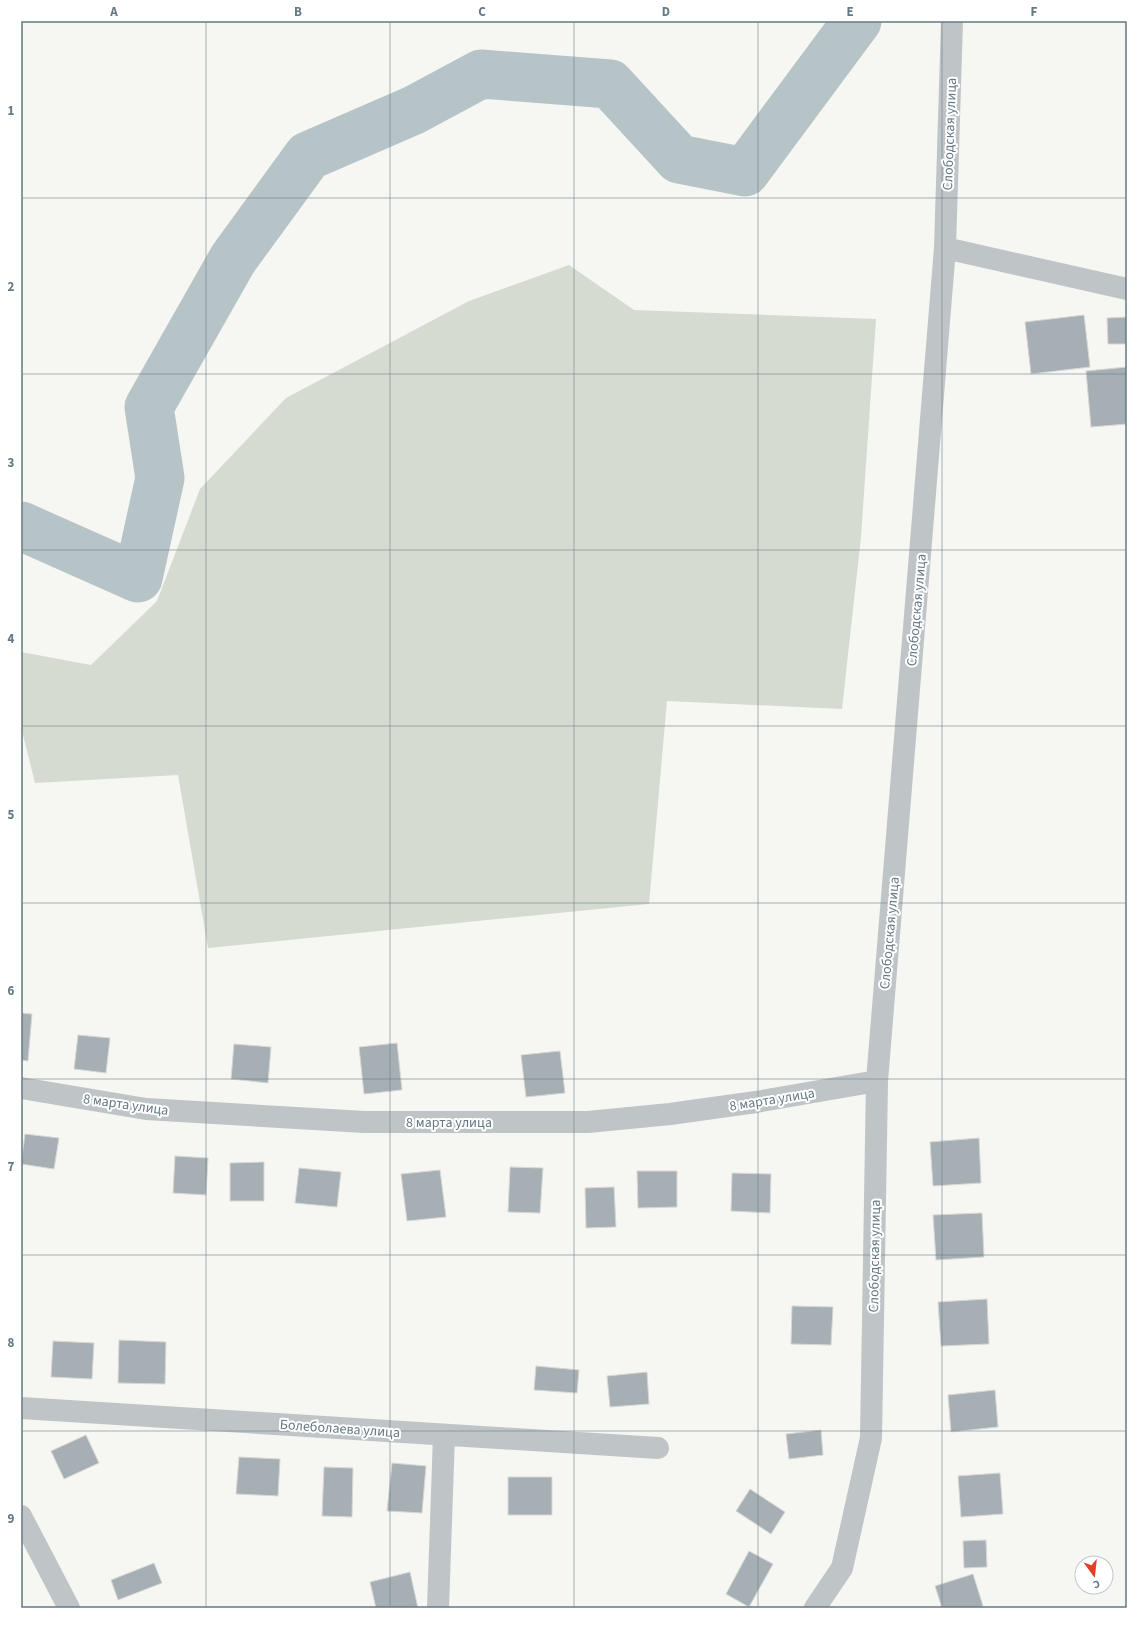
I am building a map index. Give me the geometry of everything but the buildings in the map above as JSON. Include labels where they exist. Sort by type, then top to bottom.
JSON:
[{"type":"street","name":"Слободская улица","points":[[815,1608],[842,1568],[871,1438],[877,1081],[945,248],[952,21]]},
{"type":"street","points":[[945,248],[1127,289]]},
{"type":"street","name":"8 марта улица","points":[[21,1088],[154,1110],[364,1122],[588,1122],[670,1114],[756,1102],[877,1081]]},
{"type":"street","name":"Болеболаева улица","points":[[21,1408],[658,1448]]},
{"type":"street","points":[[438,1608],[444,1434]]},
{"type":"street","points":[[21,1516],[69,1608]]},
{"type":"shaded area","points":[[569,265],[634,310],[876,319],[861,537],[842,709],[667,701],[649,904],[208,948],[178,775],[35,783],[21,727],[21,652],[91,665],[157,601],[200,489],[286,398],[469,301]]},
{"type":"waterway","points":[[21,526],[138,578],[160,478],[149,407],[233,259],[308,156],[414,110],[481,74],[610,84],[679,159],[745,172],[857,21]]}]
